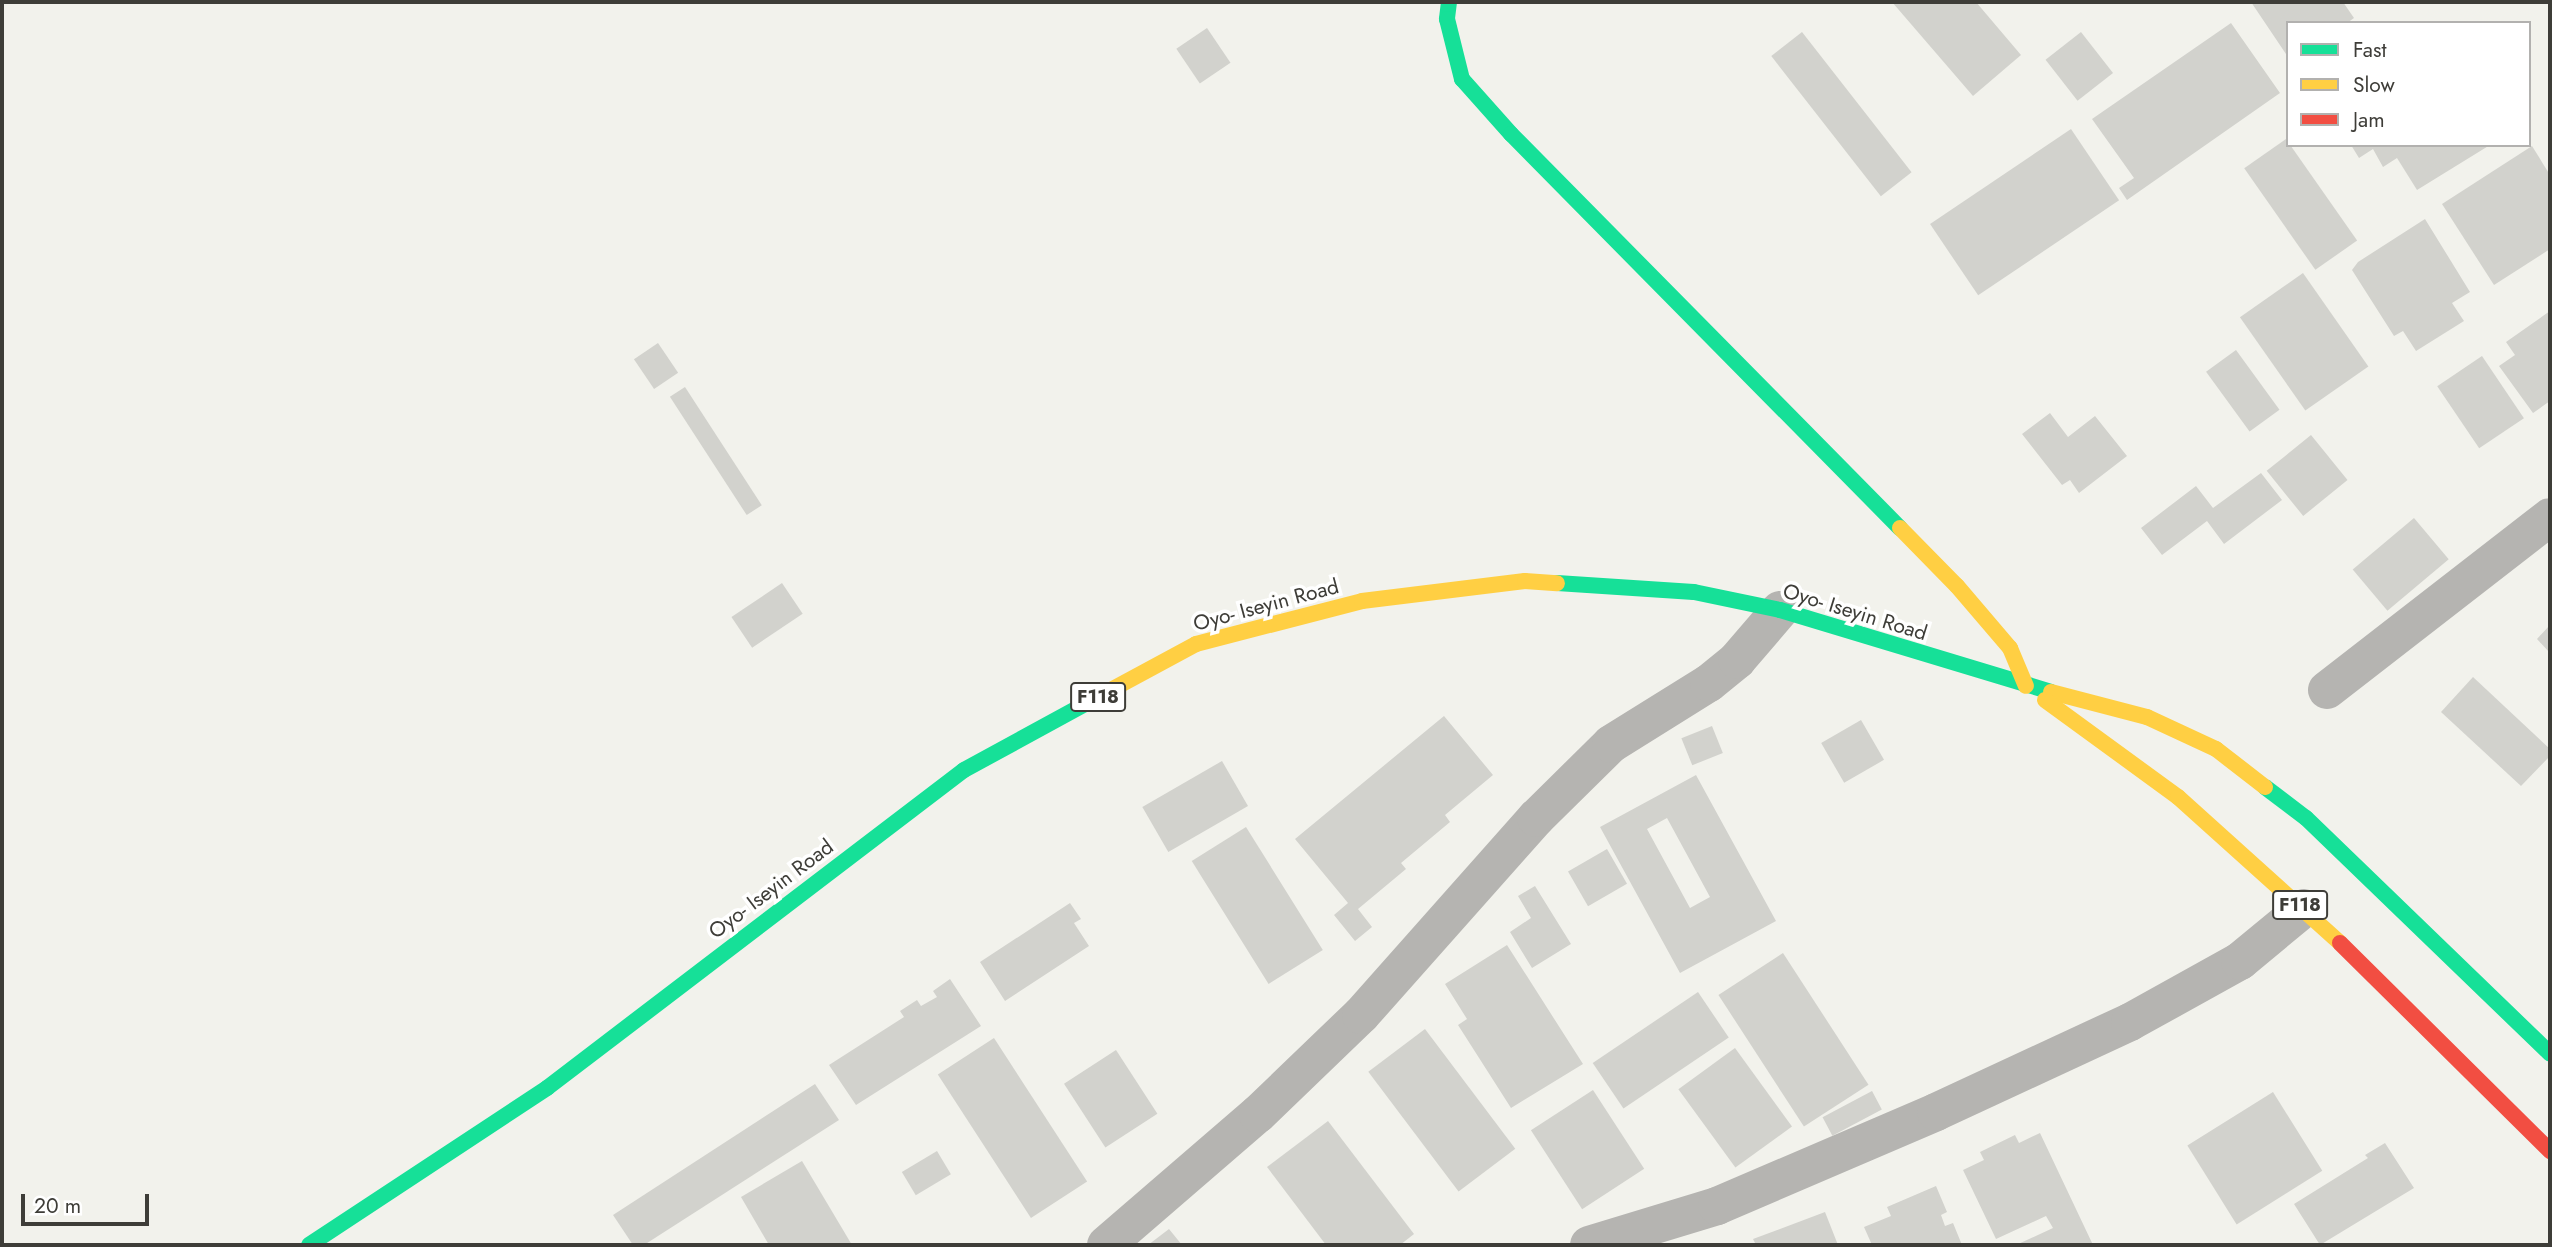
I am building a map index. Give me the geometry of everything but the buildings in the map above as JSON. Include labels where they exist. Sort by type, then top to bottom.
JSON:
[{"type":"main road","points":[[1449,2],[1447,19],[1462,79],[1511,134],[1957,586],[2010,648],[2026,686]]},
{"type":"main road","name":"Oyo- Iseyin Road","points":[[309,1245],[547,1088],[964,770],[1196,644],[1362,601],[1525,581],[1694,592],[1780,610],[2026,686]]},
{"type":"main road","name":"F118","points":[[2026,686],[2178,797],[2304,908],[2550,1151]]},
{"type":"main road","name":"F118","points":[[2026,686],[2147,717],[2216,749],[2306,818],[2550,1054]]},
{"type":"street","points":[[2327,690],[2550,517]]},
{"type":"street","points":[[1106,1245],[1258,1114],[1361,1015],[1536,818],[1611,744],[1709,683],[1737,660],[1780,610]]},
{"type":"street","points":[[1589,1245],[1717,1206],[1936,1112],[2130,1022],[2240,961],[2304,908]]},
{"type":"traffic: fast","points":[[1449,2],[1447,19],[1462,79],[1511,134],[1900,528]]},
{"type":"traffic: fast","points":[[1557,583],[1694,592],[1780,610],[2051,692]]},
{"type":"traffic: fast","points":[[309,1245],[547,1088],[964,770],[1109,691]]},
{"type":"traffic: fast","points":[[2265,787],[2306,818],[2550,1054]]},
{"type":"traffic: slow","points":[[1900,528],[1957,586],[2010,648],[2026,686]]},
{"type":"traffic: slow","points":[[1109,691],[1196,644],[1362,601],[1525,581],[1557,583]]},
{"type":"traffic: slow","points":[[2051,692],[2147,717],[2216,749],[2265,787]]},
{"type":"traffic: slow","points":[[2045,700],[2178,797],[2340,943]]},
{"type":"traffic: jam","points":[[2340,943],[2550,1151]]}]
